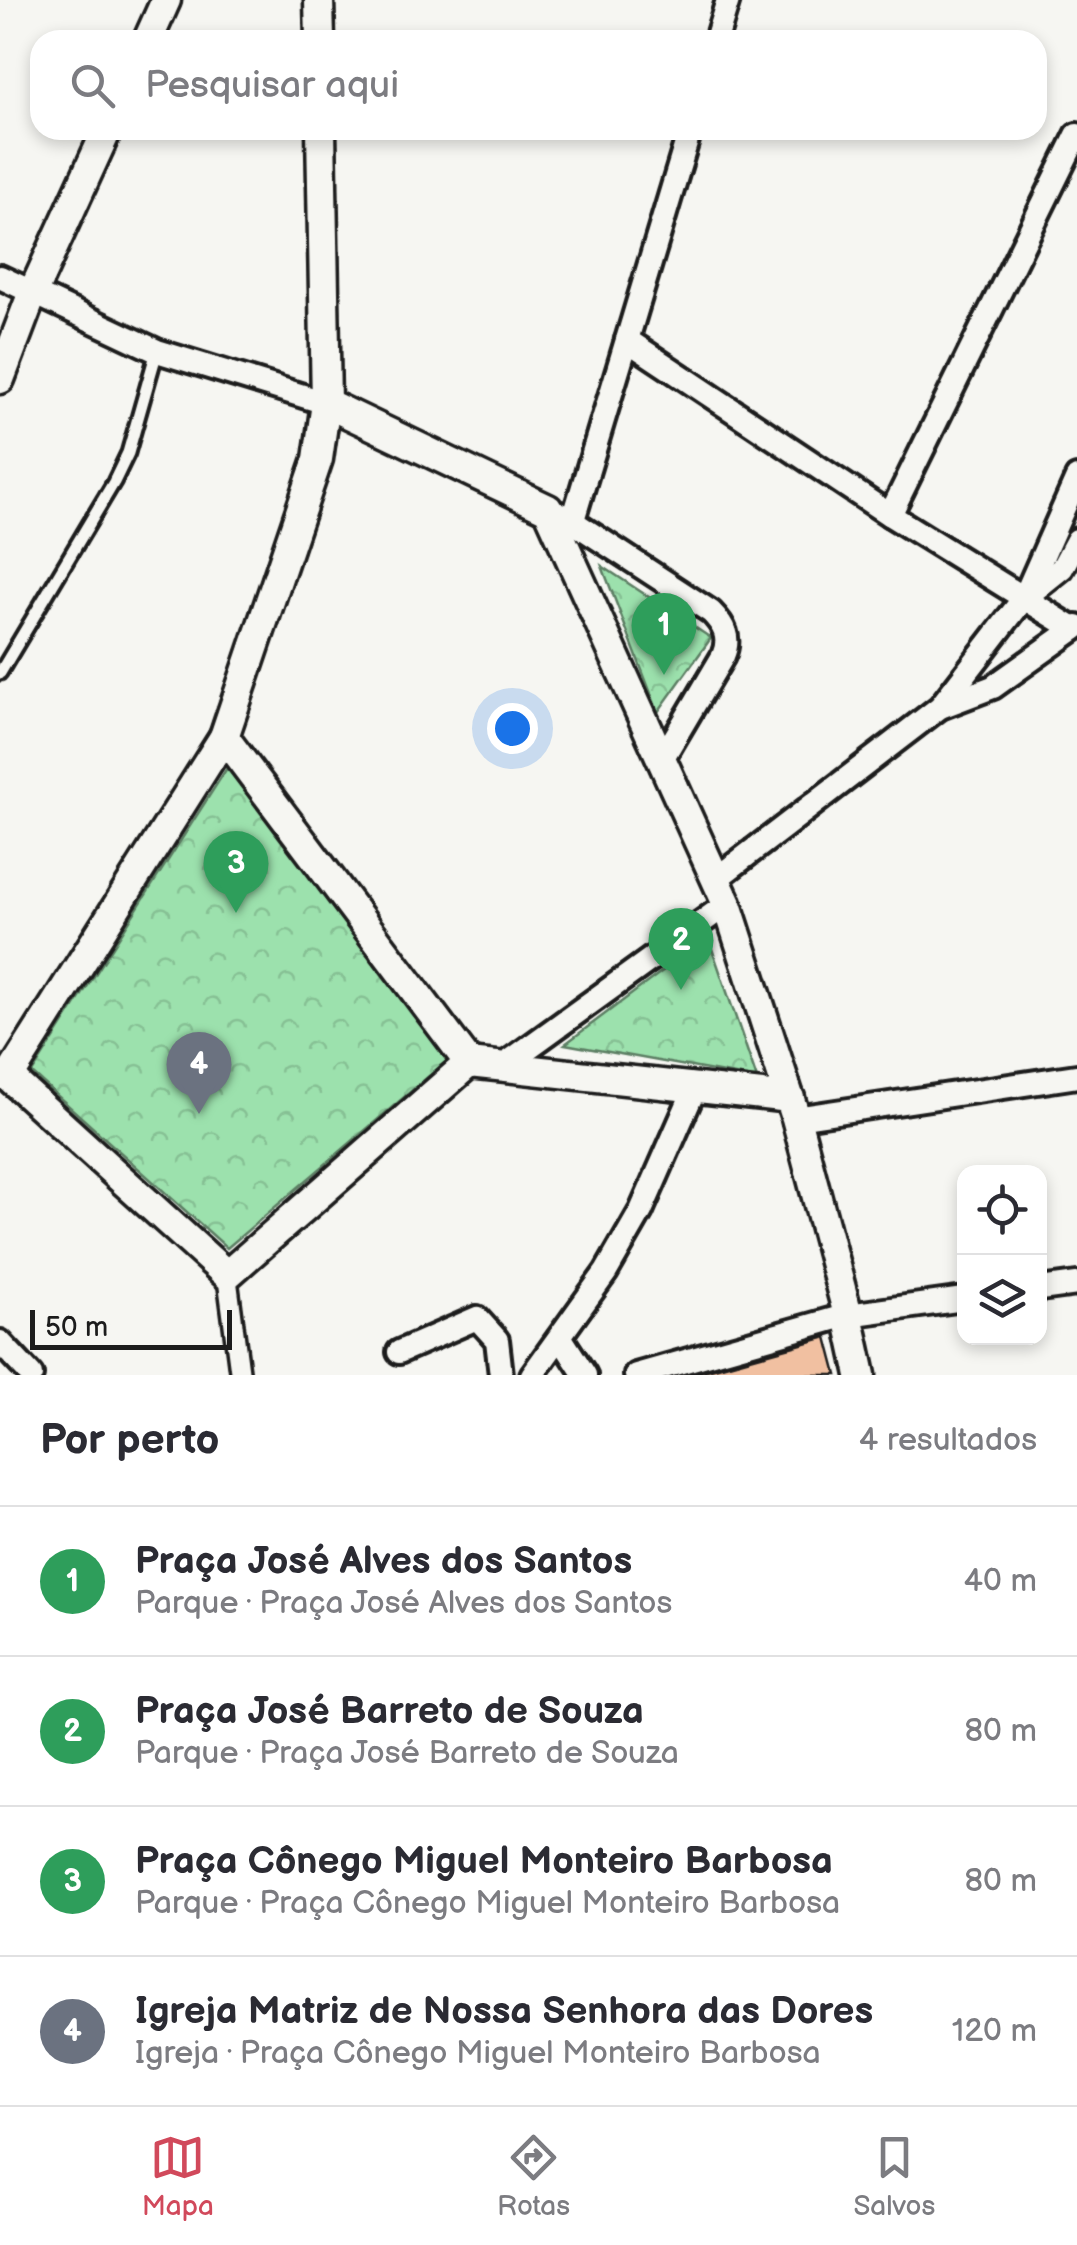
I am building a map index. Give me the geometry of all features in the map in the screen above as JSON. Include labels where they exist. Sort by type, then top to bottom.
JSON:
[{"type":"street","points":[[152,30],[166,0]]},
{"type":"street","points":[[319,0],[320,30]]},
{"type":"street","points":[[719,30],[728,0]]},
{"type":"street","points":[[890,515],[1077,134]]},
{"type":"street","points":[[0,379],[34,292],[102,140]]},
{"type":"street","points":[[240,1375],[227,1276],[4,1077],[224,736],[318,458],[326,403],[321,140]]},
{"type":"street","points":[[687,140],[627,340],[560,514],[661,761],[722,892],[793,1108],[848,1314],[860,1375]]},
{"type":"street","points":[[0,277],[157,351],[326,403],[560,514],[710,612],[726,632],[727,647],[661,761]]},
{"type":"street","points":[[627,340],[890,515],[1076,628],[993,688],[940,707]]},
{"type":"street","points":[[504,1066],[722,892],[940,707],[1024,598],[1077,478]]},
{"type":"street","points":[[1024,598],[1062,568],[1077,540]]},
{"type":"street","points":[[224,736],[469,1063]]},
{"type":"street","points":[[227,1276],[469,1063],[695,1088],[793,1108],[1077,1076]]},
{"type":"street","points":[[532,1375],[606,1272],[640,1211],[695,1088]]},
{"type":"street","points":[[1047,1288],[1077,1284]]},
{"type":"street","points":[[636,1375],[848,1314],[957,1300]]},
{"type":"street","points":[[399,1352],[477,1318],[497,1340],[501,1375]]},
{"type":"street","points":[[561,1338],[584,1375]]},
{"type":"street","points":[[0,1342],[31,1375]]},
{"type":"lane","points":[[0,672],[114,482],[128,452],[157,351]]},
{"type":"green space","points":[[602,566],[711,638],[658,712]]},
{"type":"green space","points":[[227,768],[450,1058],[227,1248],[32,1073]]},
{"type":"green space","points":[[708,937],[757,1079],[565,1044]]},
{"type":"building","points":[[827,1337],[837,1375],[689,1375]]},
{"type":"place","name":"Praça José Alves dos Santos","points":[[664,675]]},
{"type":"place","name":"Praça Cônego Miguel Monteiro Barbosa","points":[[236,913]]},
{"type":"place","name":"Praça José Barreto de Souza","points":[[681,990]]},
{"type":"place","name":"Igreja Matriz de Nossa Senhora das Dores","points":[[199,1114]]}]
